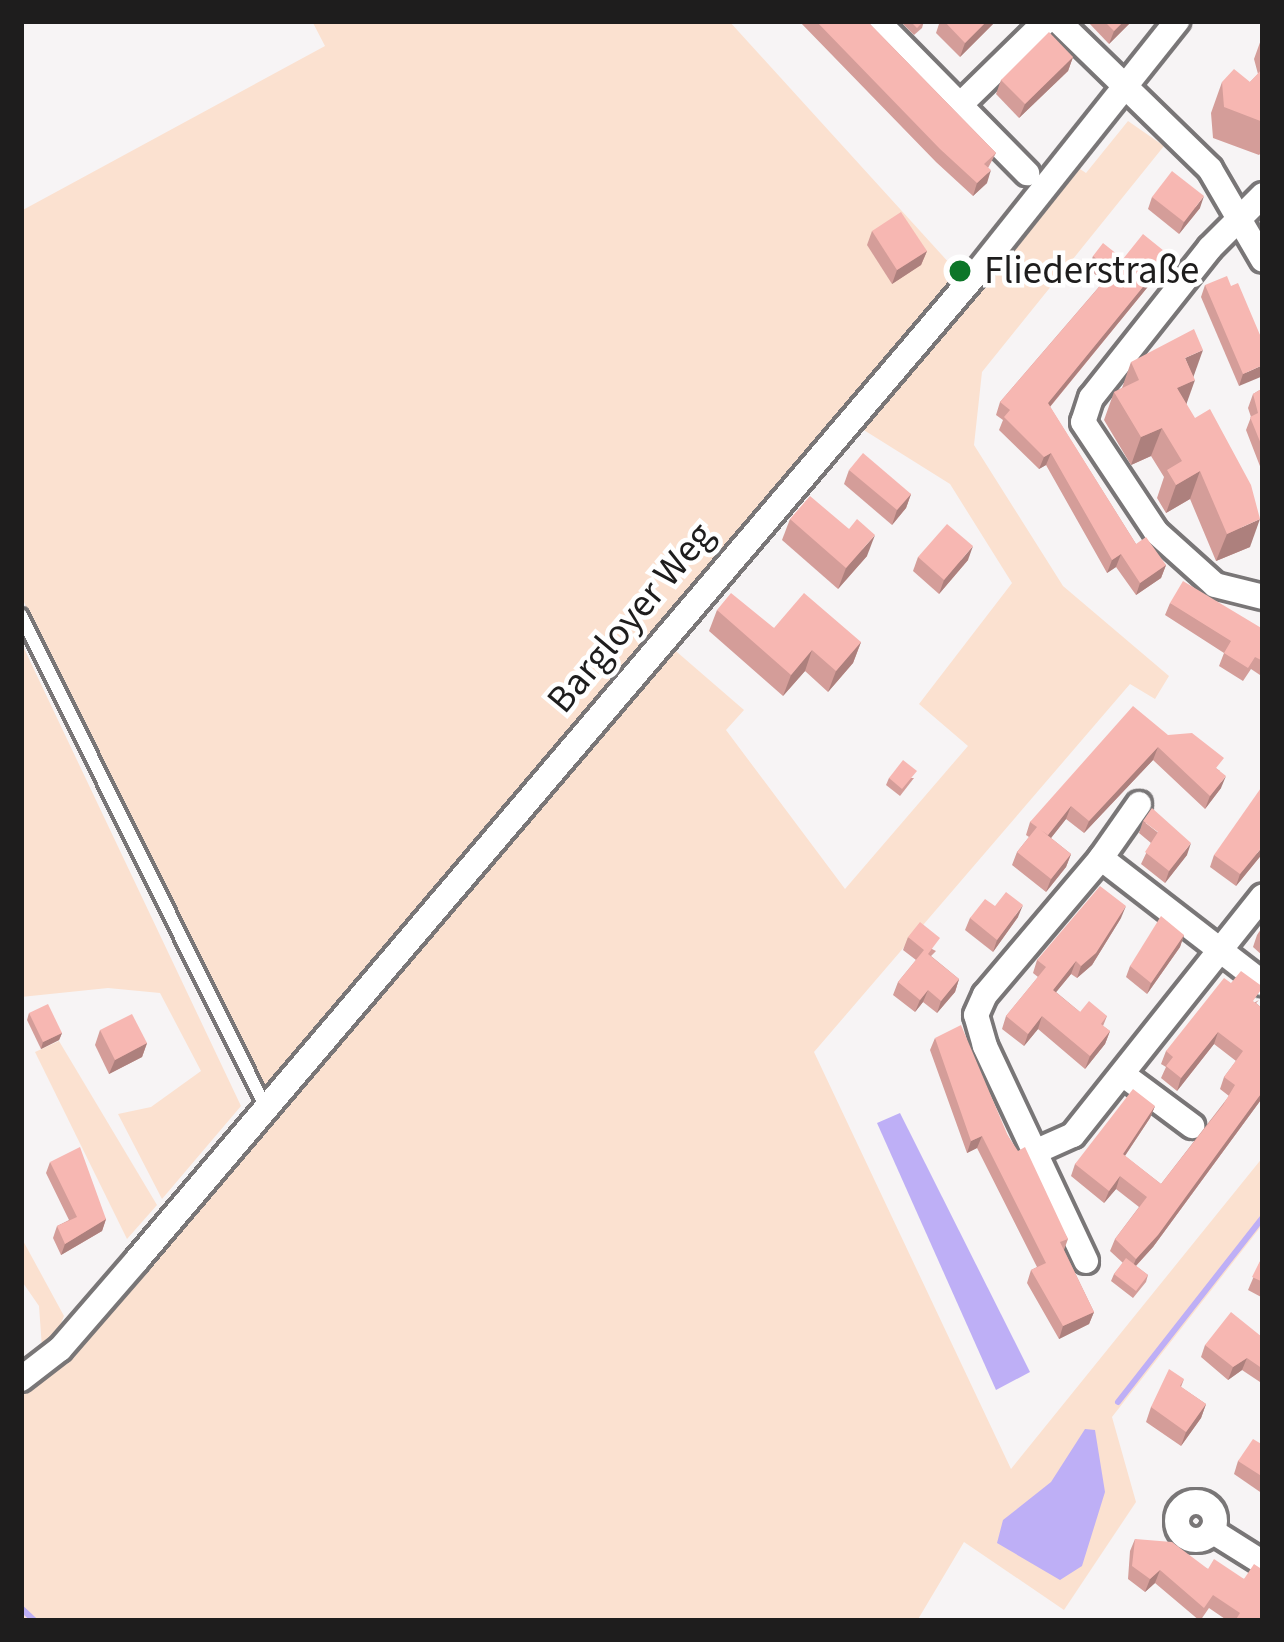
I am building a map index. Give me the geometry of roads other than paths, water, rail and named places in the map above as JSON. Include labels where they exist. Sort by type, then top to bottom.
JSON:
[{"type":"street","points":[[877,21],[1027,173]]},
{"type":"street","points":[[960,105],[1046,21]]},
{"type":"street","points":[[1058,21],[1210,169],[1263,260]]},
{"type":"street","name":"Bargloyer Weg","points":[[21,1378],[60,1348],[137,1260],[968,283],[1177,21]]},
{"type":"street","points":[[1263,195],[1091,398],[1083,422],[1156,532],[1215,585],[1263,597]]},
{"type":"street","points":[[1086,1261],[976,1015],[1139,804]]},
{"type":"street","points":[[1101,858],[1263,983]]},
{"type":"street","points":[[1036,1151],[1073,1136],[1263,896]]},
{"type":"street","points":[[1125,1076],[1192,1126]]},
{"type":"street","points":[[1212,1532],[1263,1563]]},
{"type":"lane","points":[[21,615],[265,1106]]},
{"type":"waterway","points":[[1118,1402],[1263,1217]]},
{"type":"waterway","points":[[21,1608],[35,1621]]},
{"type":"place","name":"Fliederstraße","points":[[960,271]]}]
